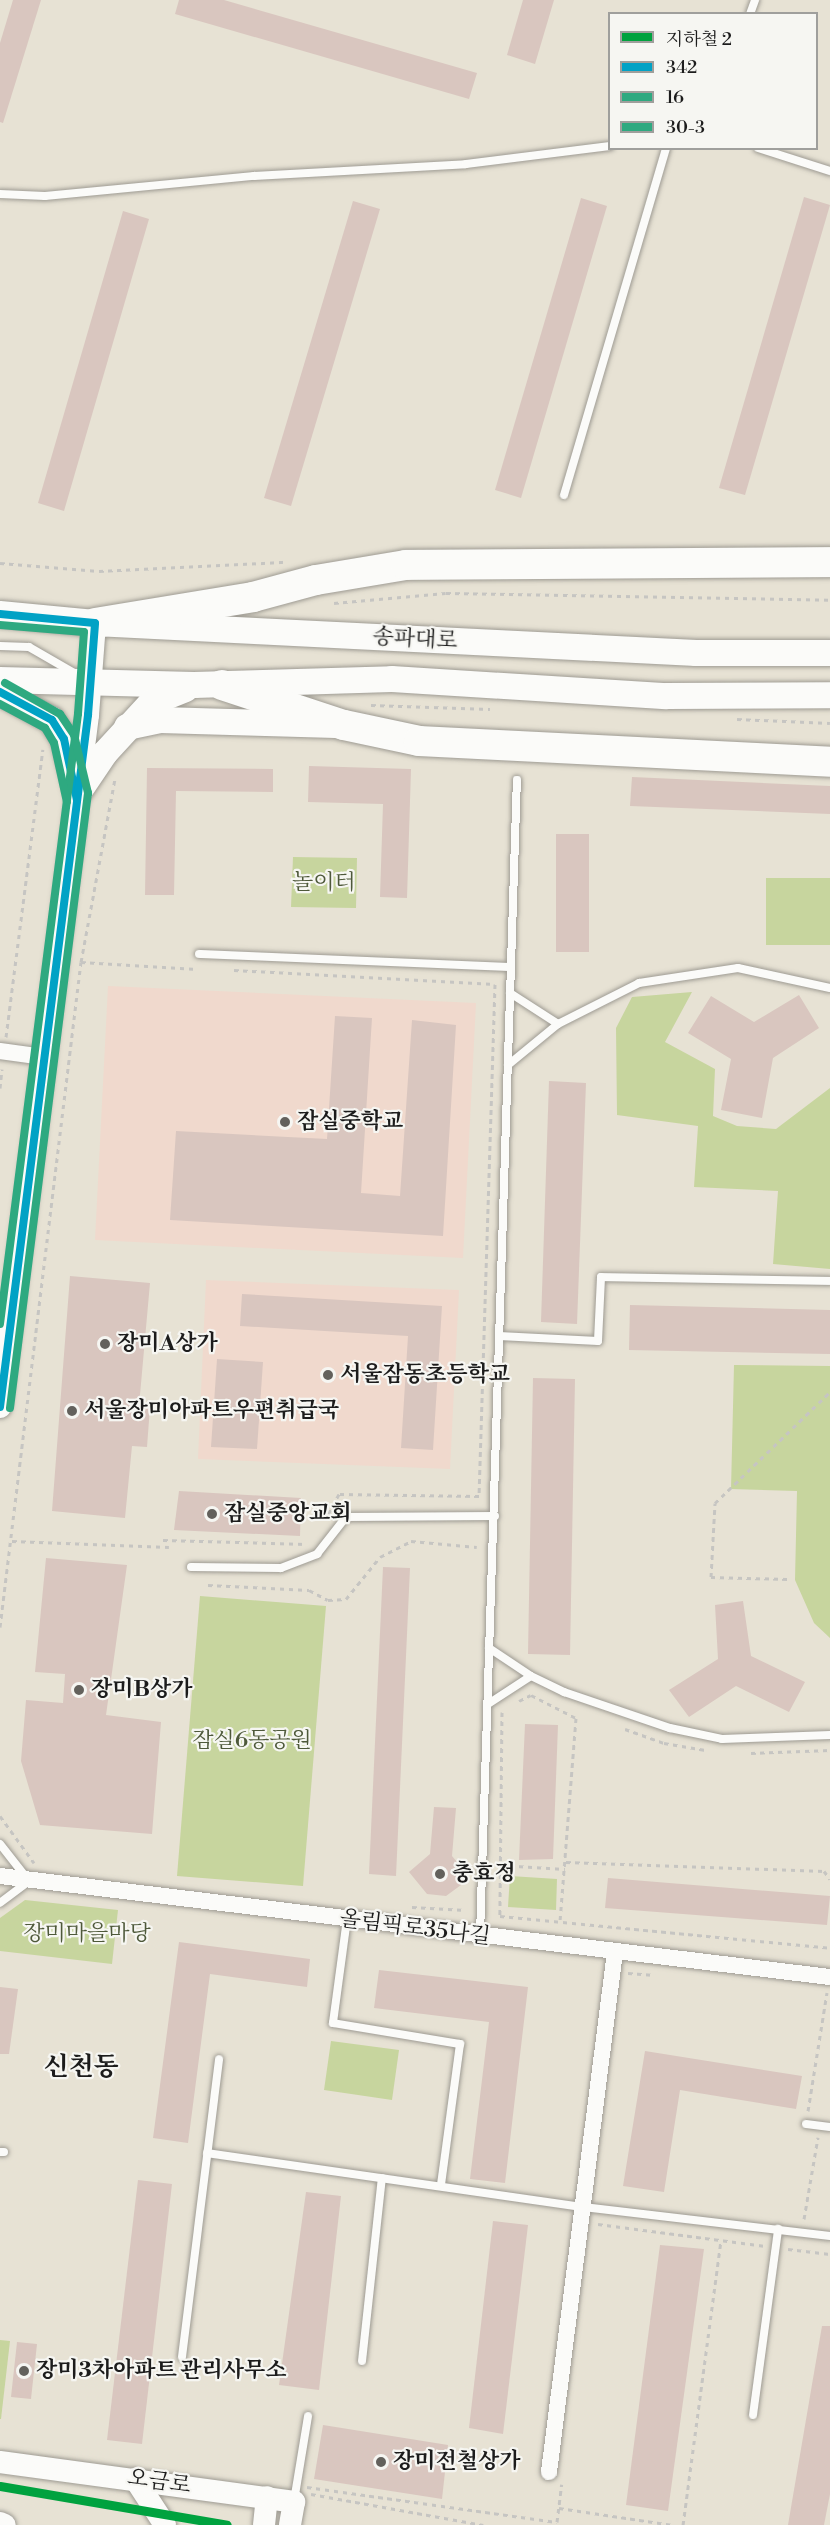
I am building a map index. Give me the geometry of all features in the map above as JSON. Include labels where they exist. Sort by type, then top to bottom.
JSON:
[{"type":"highway","points":[[95,623],[253,597],[316,580],[406,565],[830,562]]},
{"type":"highway","points":[[208,685],[344,725],[419,741],[830,762]]},
{"type":"main road","name":"송파대로","points":[[0,614],[95,623],[696,653],[830,653]]},
{"type":"main road","name":"송파대로","points":[[0,680],[208,685],[392,679],[666,696],[830,695]]},
{"type":"main road","points":[[78,793],[128,727],[151,703],[208,685]]},
{"type":"main road","points":[[0,692],[52,720],[64,739],[78,793]]},
{"type":"main road","points":[[128,727],[160,720],[292,727],[344,725]]},
{"type":"street","points":[[0,1407],[78,793],[95,623]]},
{"type":"street","points":[[3,1046],[44,1057]]},
{"type":"street","name":"올림픽로35나길","points":[[0,1876],[33,1875],[347,1919],[615,1952],[829,1983]]},
{"type":"street","points":[[549,2472],[615,1952]]},
{"type":"street","name":"오금로","points":[[0,2462],[267,2497],[301,2494]]},
{"type":"street","points":[[135,2479],[165,2525]]},
{"type":"street","points":[[290,2525],[301,2494]]},
{"type":"street","points":[[264,2525],[267,2497]]},
{"type":"street","points":[[0,2523],[5,2525]]},
{"type":"lane","points":[[0,194],[45,196],[254,176],[466,164],[608,146]]},
{"type":"lane","points":[[564,495],[665,150]]},
{"type":"lane","points":[[764,150],[830,171]]},
{"type":"lane","points":[[0,646],[29,647],[90,682]]},
{"type":"lane","points":[[480,1935],[517,780]]},
{"type":"lane","points":[[198,954],[511,967]]},
{"type":"lane","points":[[508,1065],[558,1024],[639,983],[738,968],[830,988]]},
{"type":"lane","points":[[510,993],[558,1024]]},
{"type":"lane","points":[[499,1336],[598,1341],[601,1277],[830,1281]]},
{"type":"lane","points":[[191,1567],[281,1568],[316,1554],[346,1517],[495,1516]]},
{"type":"lane","points":[[489,1648],[531,1676],[626,1714],[722,1739],[830,1735]]},
{"type":"lane","points":[[488,1704],[531,1676]]},
{"type":"lane","points":[[0,1844],[33,1875],[0,1903]]},
{"type":"lane","points":[[347,1919],[333,2023],[460,2044],[441,2185]]},
{"type":"lane","points":[[182,2357],[219,2059]]},
{"type":"lane","points":[[806,2124],[830,2127]]},
{"type":"lane","points":[[207,2153],[583,2207],[830,2236]]},
{"type":"lane","points":[[362,2361],[382,2178]]},
{"type":"lane","points":[[753,2415],[778,2229]]},
{"type":"lane","points":[[301,2494],[308,2416]]},
{"type":"path","points":[[0,563],[99,571],[291,562]]},
{"type":"path","points":[[330,603],[446,593],[830,600]]},
{"type":"path","points":[[3,1046],[44,738]]},
{"type":"path","points":[[0,1627],[81,962],[117,767]]},
{"type":"path","points":[[81,962],[199,969]]},
{"type":"path","points":[[223,970],[495,984],[479,1496],[339,1494]]},
{"type":"path","points":[[787,1579],[711,1577],[715,1503],[830,1392]]},
{"type":"path","points":[[164,1540],[313,1544]]},
{"type":"path","points":[[11,1541],[169,1547]]},
{"type":"path","points":[[208,1585],[309,1590],[328,1600],[346,1599],[380,1557],[411,1541],[478,1544]]},
{"type":"path","points":[[531,1695],[576,1718],[561,1922]]},
{"type":"path","points":[[502,1709],[500,1916],[830,1948]]},
{"type":"path","points":[[0,1816],[33,1875]]},
{"type":"path","points":[[566,1862],[824,1872],[830,1879]]},
{"type":"path","points":[[501,1865],[565,1869]]},
{"type":"path","points":[[806,2124],[829,1983]]},
{"type":"path","points":[[804,2219],[820,2126]]},
{"type":"path","points":[[596,2224],[830,2254]]},
{"type":"path","points":[[682,2525],[721,2241]]},
{"type":"path","points":[[301,2494],[483,2525]]},
{"type":"path","points":[[301,2494],[557,2522],[559,2508],[673,2525]]},
{"type":"shaded area","name":"잠실중학교","points":[[108,986],[476,1003],[463,1258],[95,1240]]},
{"type":"shaded area","name":"서울잠동초등학교","points":[[206,1280],[459,1290],[450,1469],[198,1459]]},
{"type":"green space","name":"놀이터","points":[[293,857],[357,858],[356,908],[291,907]]},
{"type":"green space","points":[[766,878],[830,878],[830,945],[766,945]]},
{"type":"green space","points":[[692,992],[665,1042],[715,1069],[713,1116],[737,1126],[776,1129],[830,1088],[830,1269],[773,1264],[778,1191],[694,1187],[698,1126],[617,1115],[616,1028],[632,997]]},
{"type":"green space","points":[[734,1365],[830,1366],[830,1638],[814,1623],[795,1580],[797,1491],[731,1489]]},
{"type":"green space","name":"잠실6동공원","points":[[200,1596],[326,1606],[303,1886],[177,1876]]},
{"type":"green space","points":[[510,1876],[557,1879],[556,1910],[508,1907]]},
{"type":"green space","name":"장미마을마당","points":[[25,1900],[118,1910],[112,1964],[0,1951],[0,1918]]},
{"type":"green space","points":[[331,2041],[399,2050],[392,2100],[324,2090]]},
{"type":"green space","points":[[0,2340],[10,2341],[1,2419],[0,2419]]},
{"type":"building","points":[[13,0],[41,0],[3,123],[0,122],[0,43]]},
{"type":"building","points":[[179,0],[224,0],[477,73],[469,99],[175,14]]},
{"type":"building","points":[[523,0],[554,0],[535,64],[507,55]]},
{"type":"building","points":[[804,197],[830,205],[745,495],[719,488]]},
{"type":"building","points":[[581,198],[607,206],[521,498],[495,490]]},
{"type":"building","points":[[353,201],[380,209],[291,506],[264,498]]},
{"type":"building","points":[[123,211],[149,219],[64,511],[38,503]]},
{"type":"building","points":[[309,766],[411,769],[407,898],[380,897],[383,804],[308,802]]},
{"type":"building","points":[[147,768],[273,769],[273,792],[176,791],[174,895],[145,895]]},
{"type":"building","points":[[632,777],[830,786],[830,814],[630,806]]},
{"type":"building","points":[[556,834],[589,834],[589,952],[556,952]]},
{"type":"building","points":[[799,995],[819,1028],[773,1058],[762,1118],[721,1110],[731,1059],[688,1033],[711,996],[754,1022]]},
{"type":"building","points":[[335,1016],[372,1018],[361,1193],[400,1196],[412,1020],[456,1025],[443,1236],[170,1220],[176,1131],[327,1139]]},
{"type":"building","points":[[549,1081],[586,1083],[577,1324],[541,1322]]},
{"type":"building","name":"장미A상가","points":[[70,1276],[150,1283],[139,1406],[150,1407],[147,1447],[132,1446],[125,1518],[52,1511]]},
{"type":"building","points":[[242,1294],[442,1306],[433,1450],[401,1448],[408,1336],[240,1326]]},
{"type":"building","points":[[630,1305],[830,1310],[830,1354],[629,1350]]},
{"type":"building","points":[[217,1359],[263,1362],[257,1449],[211,1447]]},
{"type":"building","points":[[533,1378],[575,1379],[570,1655],[528,1654]]},
{"type":"building","points":[[179,1491],[301,1498],[300,1536],[174,1530]]},
{"type":"building","name":"장미B상가","points":[[46,1558],[127,1565],[106,1715],[161,1722],[152,1834],[40,1825],[21,1761],[26,1700],[63,1703],[65,1674],[35,1672]]},
{"type":"building","points":[[383,1567],[410,1568],[396,1876],[369,1874]]},
{"type":"building","points":[[743,1601],[751,1656],[805,1682],[789,1712],[736,1686],[689,1717],[669,1690],[718,1659],[715,1605]]},
{"type":"building","points":[[525,1724],[558,1725],[553,1859],[519,1860]]},
{"type":"building","points":[[434,1807],[456,1808],[452,1856],[462,1868],[461,1885],[446,1896],[427,1894],[409,1872],[430,1854]]},
{"type":"building","points":[[608,1878],[830,1896],[827,1925],[605,1908]]},
{"type":"building","points":[[179,1942],[310,1959],[307,1987],[210,1974],[188,2143],[153,2138]]},
{"type":"building","points":[[379,1970],[528,1987],[505,2183],[470,2179],[489,2022],[374,2008]]},
{"type":"building","points":[[0,1987],[18,1989],[9,2054],[0,2054]]},
{"type":"building","points":[[645,2051],[802,2076],[796,2109],[680,2090],[664,2192],[623,2186]]},
{"type":"building","points":[[138,2180],[172,2184],[142,2444],[107,2440]]},
{"type":"building","points":[[306,2192],[341,2196],[319,2390],[279,2385]]},
{"type":"building","points":[[493,2221],[528,2225],[503,2434],[469,2428]]},
{"type":"building","points":[[660,2245],[704,2249],[668,2511],[626,2505]]},
{"type":"building","points":[[822,2326],[830,2326],[830,2494],[824,2525],[788,2525]]},
{"type":"building","name":"장미3차아파트 관리사무소","points":[[17,2342],[37,2344],[31,2399],[11,2397]]},
{"type":"building","name":"장미전철상가","points":[[323,2425],[448,2445],[442,2499],[314,2479]]},
{"type":"metro line","name":"2","points":[[0,2486],[227,2525]]},
{"type":"transit line","name":"342","points":[[0,614],[95,623]]},
{"type":"transit line","name":"342","points":[[0,1407],[88,715],[95,623]]},
{"type":"transit line","name":"16","points":[[0,625],[84,632],[78,714],[0,1324]]},
{"type":"transit line","name":"30-3","points":[[5,683],[60,714],[74,735],[88,793],[10,1408]]},
{"type":"transit line","name":"342","points":[[0,692],[52,720],[64,739],[77,800]]},
{"type":"transit line","name":"16","points":[[0,704],[45,728],[54,743],[67,802]]},
{"type":"place","name":"잠실중학교","points":[[285,1122]]},
{"type":"place","name":"장미A상가","points":[[105,1344]]},
{"type":"place","name":"서울잠동초등학교","points":[[328,1375]]},
{"type":"place","name":"서울장미아파트우편취급국","points":[[72,1411]]},
{"type":"place","name":"잠실중앙교회","points":[[212,1514]]},
{"type":"place","name":"장미B상가","points":[[79,1690]]},
{"type":"place","name":"충효정","points":[[440,1874]]},
{"type":"place","name":"장미3차아파트 관리사무소","points":[[24,2371]]},
{"type":"place","name":"장미전철상가","points":[[381,2462]]},
{"type":"district","name":"신천동","points":[[81,2068]]}]
